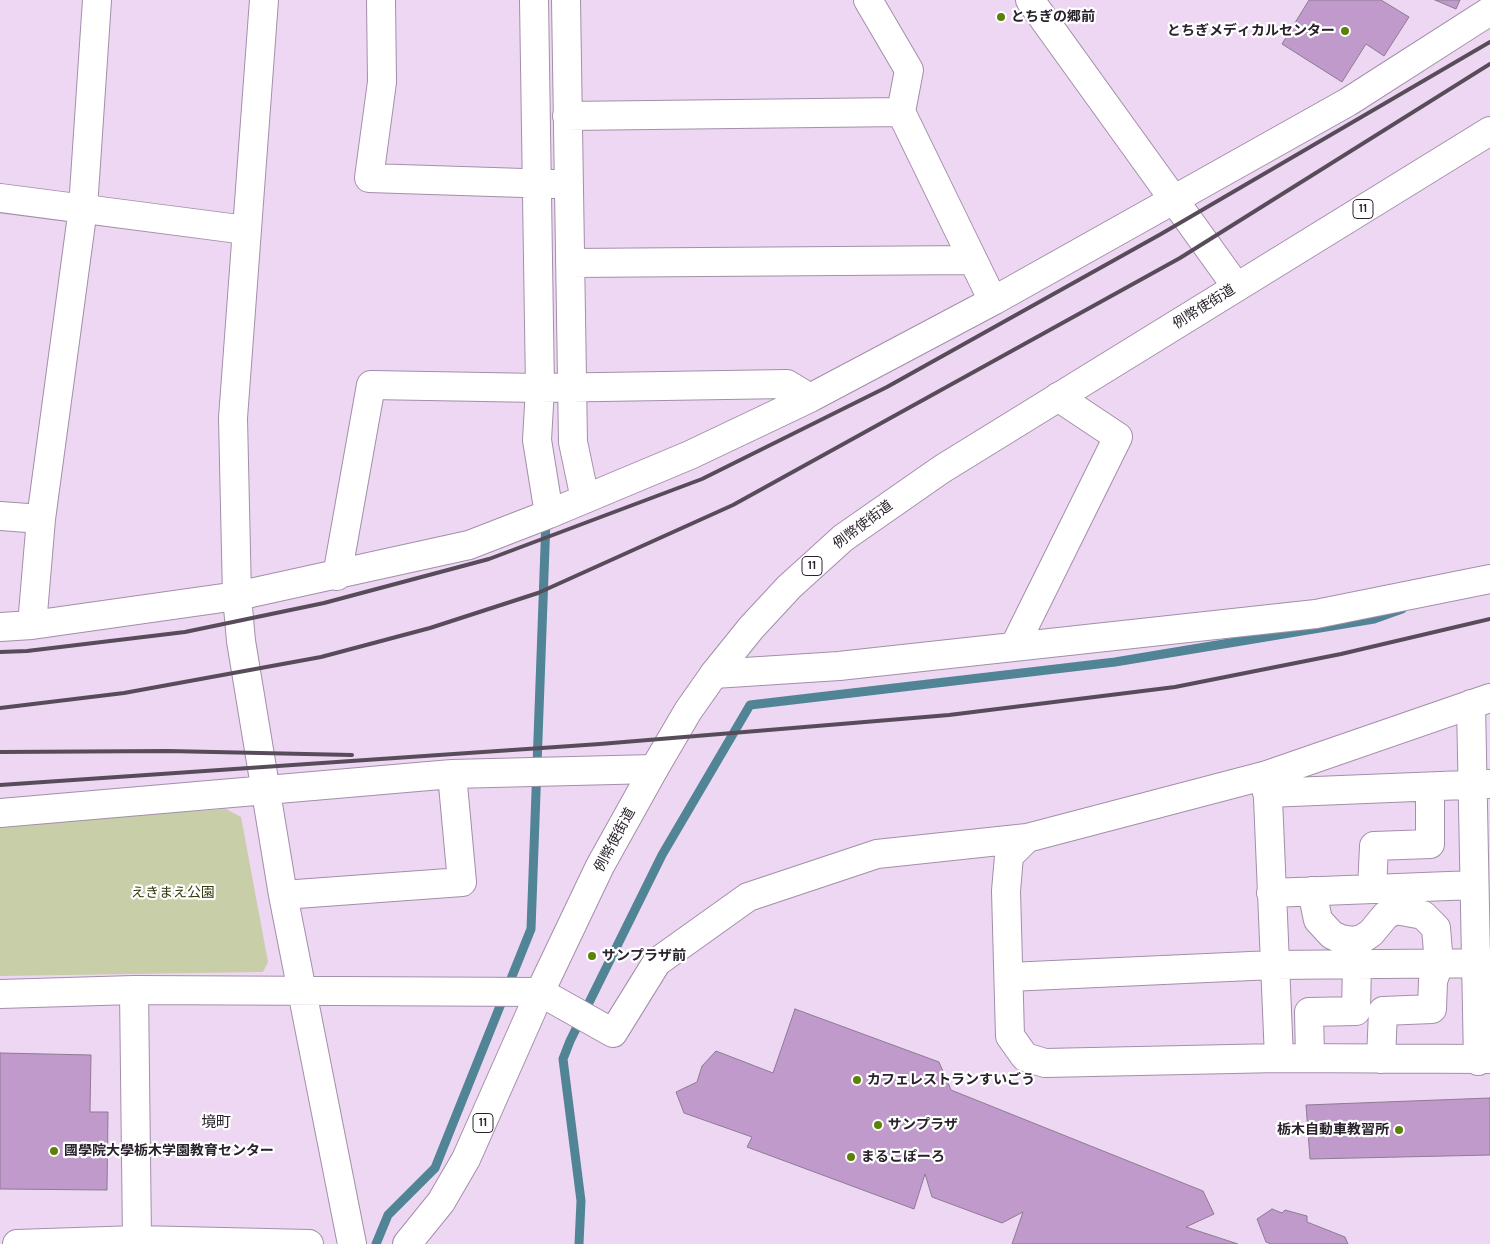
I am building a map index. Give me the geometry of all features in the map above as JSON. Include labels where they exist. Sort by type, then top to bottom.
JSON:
[{"type":"street","points":[[32,625],[41,519],[83,208],[96,0]]},
{"type":"street","points":[[264,0],[232,418],[237,596],[241,641],[265,792],[300,992],[352,1244]]},
{"type":"street","points":[[381,0],[382,82],[369,178],[568,184]]},
{"type":"street","points":[[534,0],[540,388],[537,440],[549,514]]},
{"type":"street","points":[[566,0],[573,442],[585,499]]},
{"type":"street","points":[[868,0],[909,70],[901,112],[993,301]]},
{"type":"street","points":[[1030,0],[1236,286]]},
{"type":"street","points":[[0,627],[32,625],[237,596],[337,576],[469,544],[549,514],[690,455],[810,398],[993,301],[1348,102],[1490,11]]},
{"type":"street","points":[[567,116],[901,112]]},
{"type":"street","name":"例幣使街道","points":[[407,1244],[440,1202],[466,1159],[540,992],[600,866],[688,711],[714,674],[751,628],[789,587],[843,538],[942,469],[1490,131]]},
{"type":"street","points":[[0,198],[246,230]]},
{"type":"street","points":[[570,263],[973,260]]},
{"type":"street","points":[[337,576],[371,385],[573,388],[787,384],[810,398]]},
{"type":"street","points":[[1014,647],[1118,437],[1058,397]]},
{"type":"street","points":[[0,516],[41,519]]},
{"type":"street","points":[[714,674],[839,666],[1316,614],[1490,579]]},
{"type":"street","points":[[0,994],[134,990],[540,992],[613,1033],[657,962],[748,897],[877,854],[1027,838],[1267,784],[1480,701],[1482,838],[1480,894],[1484,1060],[1279,1058],[1045,1063],[1026,1057],[1010,1036],[1006,891],[1009,856],[1027,838]]},
{"type":"street","points":[[0,813],[265,792],[452,774],[654,770]]},
{"type":"street","points":[[283,895],[462,882],[452,774]]},
{"type":"street","points":[[1267,784],[1430,787],[1490,784]]},
{"type":"street","points":[[1267,784],[1273,965],[1279,1058]]},
{"type":"street","points":[[1372,889],[1374,846],[1430,844],[1430,787]]},
{"type":"street","points":[[1270,893],[1372,889],[1480,894]]},
{"type":"street","points":[[1312,891],[1318,920],[1332,935],[1341,939],[1362,940],[1371,934],[1386,915],[1396,910],[1424,915],[1436,928],[1439,964],[1432,981],[1432,1010],[1384,1012],[1381,1059]]},
{"type":"street","points":[[1310,1058],[1309,1012],[1356,1011],[1357,964]]},
{"type":"street","points":[[1009,977],[1273,965],[1490,964]]},
{"type":"street","points":[[134,990],[137,1240]]},
{"type":"street","points":[[17,1244],[137,1240],[309,1244]]},
{"type":"green space","name":"えきまえ公園","points":[[226,809],[241,817],[268,962],[263,972],[0,976],[0,824]]},
{"type":"building","name":"とちぎメディカルセンター","points":[[1309,0],[1381,0],[1409,17],[1384,56],[1366,44],[1342,82],[1282,44]]},
{"type":"building","points":[[1435,0],[1460,0],[1456,9]]},
{"type":"building","name":"サンプラザ","points":[[795,1009],[939,1062],[951,1090],[1203,1191],[1214,1214],[1186,1227],[1238,1244],[1012,1244],[1023,1212],[1002,1223],[932,1197],[925,1174],[914,1209],[747,1147],[752,1137],[684,1113],[676,1092],[697,1082],[702,1066],[716,1051],[773,1073]]},
{"type":"building","name":"國學院大學栃木学園教育センター","points":[[0,1053],[91,1055],[90,1112],[108,1112],[107,1190],[0,1189]]},
{"type":"building","name":"栃木自動車教習所","points":[[1490,1098],[1490,1155],[1310,1159],[1306,1105]]},
{"type":"building","points":[[1272,1209],[1282,1213],[1285,1210],[1307,1216],[1307,1222],[1345,1237],[1348,1244],[1271,1244],[1266,1242],[1257,1219]]},
{"type":"waterway","points":[[376,1244],[388,1215],[435,1168],[531,929],[546,520]]},
{"type":"waterway","points":[[579,1244],[581,1201],[563,1059],[570,1041],[662,855],[750,705],[1115,662],[1374,619],[1402,609]]},
{"type":"railway","points":[[0,652],[27,651],[185,632],[324,603],[489,559],[702,479],[887,387],[1161,234],[1490,42]]},
{"type":"railway","points":[[0,708],[124,693],[321,657],[430,628],[538,593],[733,505],[1180,258],[1490,64]]},
{"type":"railway","points":[[0,785],[600,744],[949,715],[1175,687],[1341,654],[1490,619]]},
{"type":"railway","points":[[0,752],[168,751],[352,755]]},
{"type":"place","name":"とちぎの郷前","points":[[1001,17]]},
{"type":"place","name":"とちぎメディカルセンター","points":[[1345,31]]},
{"type":"place","name":"サンプラザ前","points":[[592,956]]},
{"type":"place","name":"カフェレストランすいごう","points":[[857,1080]]},
{"type":"place","name":"サンプラザ","points":[[878,1125]]},
{"type":"place","name":"栃木自動車教習所","points":[[1399,1130]]},
{"type":"place","name":"國學院大學栃木学園教育センター","points":[[54,1151]]},
{"type":"place","name":"まるこぽーろ","points":[[851,1157]]},
{"type":"district","name":"境町","points":[[216,1123]]}]
